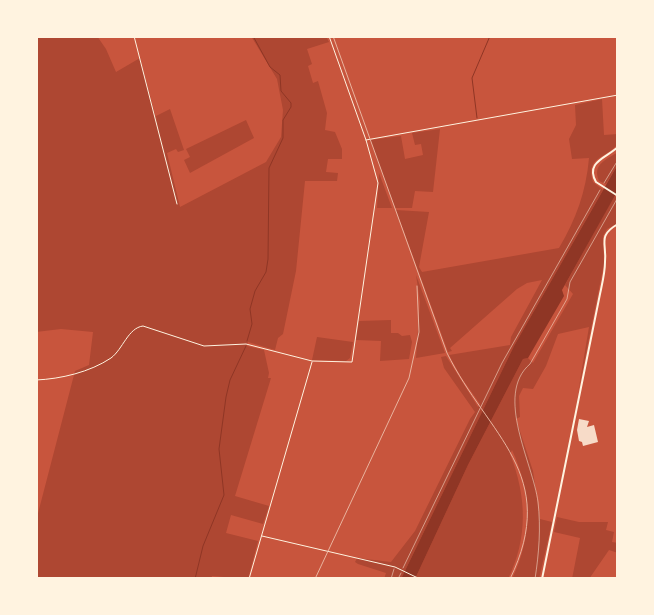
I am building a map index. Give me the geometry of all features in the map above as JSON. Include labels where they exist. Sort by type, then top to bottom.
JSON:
[{"type":"street","points":[[134,36],[177,204]]},
{"type":"street","points":[[36,380],[76,373],[104,362],[119,351],[134,328],[143,326],[204,346],[246,344],[312,361],[352,362],[378,183],[366,140],[329,36]]},
{"type":"street","points":[[366,140],[618,95]]},
{"type":"street","points":[[618,147],[594,164],[593,176],[599,185],[618,196]]},
{"type":"street","points":[[542,579],[605,263],[604,238],[609,230],[618,224]]},
{"type":"street","points":[[249,579],[312,361]]},
{"type":"street","points":[[261,536],[395,567],[420,579]]},
{"type":"lane","points":[[391,579],[395,567]]},
{"type":"path","points":[[398,579],[502,363],[618,160]]},
{"type":"path","points":[[535,579],[539,542],[538,505],[532,471],[516,417],[518,377],[521,371],[530,364],[567,299],[570,282],[618,196]]},
{"type":"shaded area","points":[[36,36],[97,36],[106,49],[116,72],[140,58],[157,122],[156,116],[170,109],[184,150],[178,152],[176,149],[167,153],[180,207],[266,162],[281,137],[283,110],[277,79],[251,36],[326,36],[329,42],[307,49],[312,64],[308,66],[313,83],[318,81],[327,113],[325,130],[335,132],[342,149],[342,159],[328,159],[326,172],[338,173],[337,181],[305,181],[296,271],[283,334],[278,338],[275,350],[248,342],[247,346],[264,350],[269,373],[268,378],[271,378],[235,496],[269,506],[263,524],[231,515],[226,533],[258,541],[248,579],[212,576],[211,579],[36,579],[36,521],[75,371],[89,365],[93,332],[61,329],[36,332]]},
{"type":"shaded area","points":[[602,99],[604,135],[618,134],[618,144],[598,159],[592,168],[593,182],[603,190],[514,346],[401,579],[384,579],[386,573],[358,564],[355,562],[357,558],[391,562],[415,531],[475,412],[444,368],[441,357],[446,356],[478,407],[480,404],[461,377],[449,355],[510,345],[511,337],[542,280],[527,283],[517,289],[450,348],[452,351],[448,352],[396,210],[429,212],[419,267],[422,272],[559,248],[579,205],[589,158],[572,159],[569,139],[576,125],[575,105]]},
{"type":"shaded area","points":[[246,120],[254,138],[190,173],[184,160],[190,157],[186,149]]},
{"type":"shaded area","points":[[440,129],[433,192],[415,191],[412,208],[395,208],[370,140],[401,136],[405,159],[423,155],[421,144],[415,145],[412,133]]},
{"type":"shaded area","points":[[618,152],[618,164],[606,184],[599,181],[597,170],[599,166]]},
{"type":"shaded area","points":[[618,164],[618,190],[562,290],[564,296],[528,358],[523,359],[468,465],[415,579],[401,579],[514,346]]},
{"type":"shaded area","points":[[379,173],[392,208],[377,208]]},
{"type":"shaded area","points":[[614,196],[618,198],[618,223],[607,229],[603,236],[604,264],[578,393],[589,327],[558,334],[546,366],[533,389],[523,388],[519,396],[520,417],[516,419],[533,471],[540,519],[552,522],[539,579],[512,579],[524,547],[527,531],[527,514],[523,482],[512,450],[510,454],[520,486],[523,517],[519,548],[515,564],[508,579],[415,579],[468,465],[523,359],[528,358],[533,363],[573,294],[565,285]]},
{"type":"shaded area","points":[[416,275],[445,353],[416,358],[420,302]]},
{"type":"shaded area","points":[[391,320],[391,333],[398,333],[402,336],[410,335],[412,342],[409,359],[380,361],[381,341],[356,340],[359,321]]},
{"type":"shaded area","points":[[317,337],[353,342],[350,358],[346,361],[312,360]]},
{"type":"shaded area","points":[[557,517],[579,522],[608,522],[606,530],[614,532],[612,542],[618,543],[618,553],[609,550],[589,579],[572,579],[580,538],[554,532]]},
{"type":"building","points":[[579,419],[589,421],[587,427],[594,425],[598,442],[583,446],[582,442],[579,441],[577,430]]},
{"type":"waterway","points":[[247,341],[252,324],[250,309],[255,291],[266,272],[268,259],[269,168],[283,138],[283,120],[291,107],[291,103],[281,91],[280,75],[270,67],[253,36]]},
{"type":"waterway","points":[[477,118],[472,78],[490,36]]},
{"type":"waterway","points":[[195,579],[203,546],[224,495],[219,449],[226,397],[230,380],[246,346]]},
{"type":"railway","points":[[333,36],[447,353],[513,458],[523,483],[527,511],[524,543],[510,579]]},
{"type":"railway","points":[[315,579],[409,378],[419,332],[417,286]]}]
